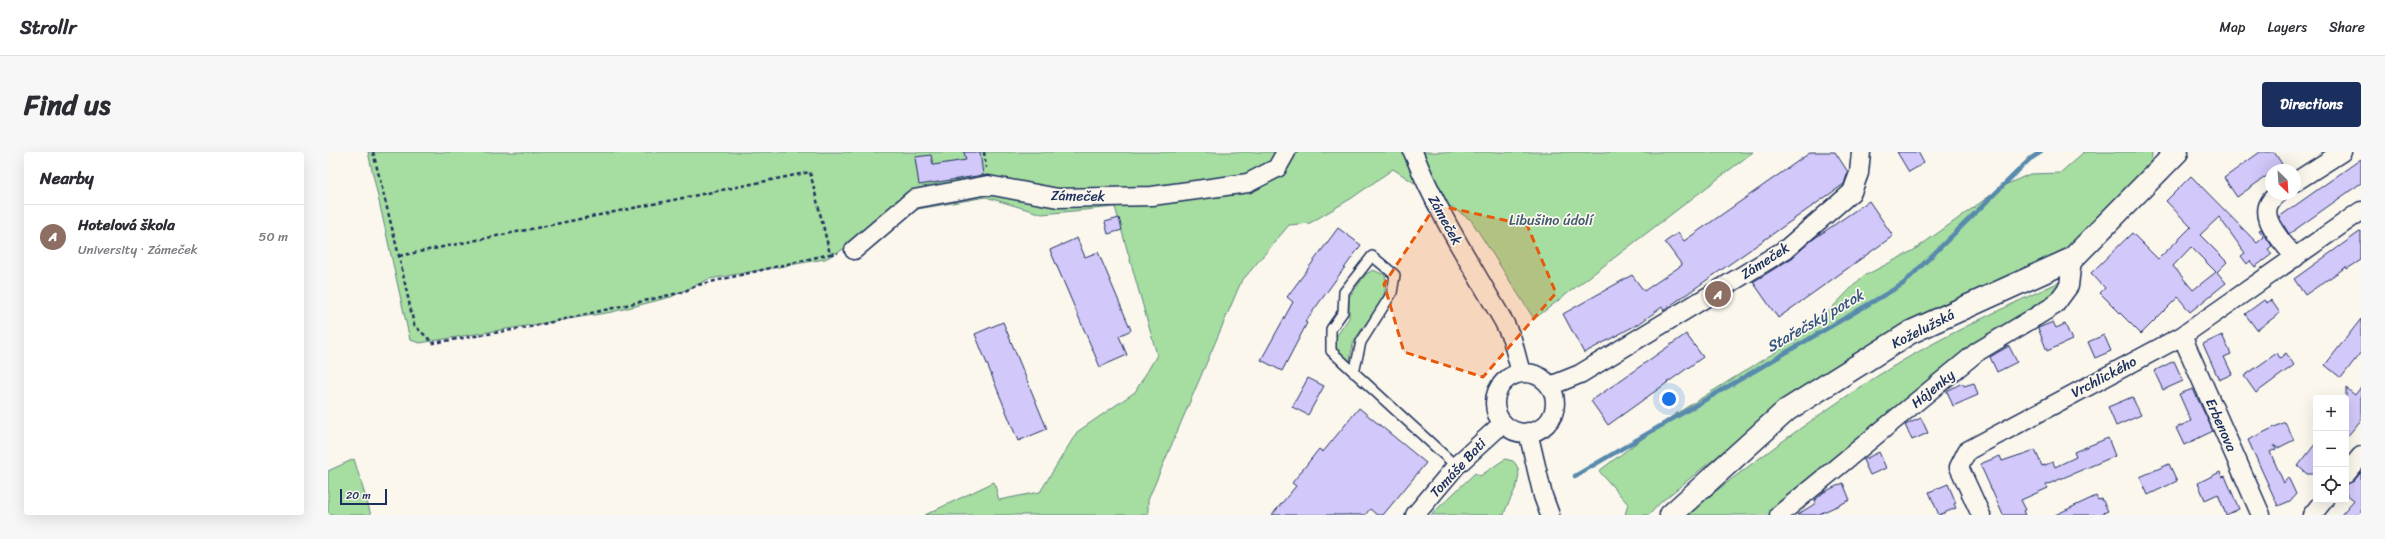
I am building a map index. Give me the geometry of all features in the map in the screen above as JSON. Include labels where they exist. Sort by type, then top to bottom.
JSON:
[{"type":"main road","name":"Koželužská","points":[[1671,515],[1787,410],[1911,332],[2072,259],[2177,152]]},
{"type":"street","name":"Zámeček","points":[[854,250],[914,199],[988,185],[1058,198],[1152,196],[1248,183],[1277,168],[1286,152]]},
{"type":"street","name":"Zámeček","points":[[1413,152],[1424,180],[1444,221],[1504,322],[1512,339],[1521,373]]},
{"type":"street","name":"Zámeček","points":[[1550,386],[1580,374],[1786,249],[1852,192],[1859,173],[1861,152]]},
{"type":"street","points":[[2301,178],[2342,152]]},
{"type":"street","points":[[2270,200],[2268,202],[2266,211],[2269,223],[2295,258]]},
{"type":"street","name":"Vrchlického","points":[[1981,515],[1960,467],[1966,451],[2182,336],[2361,211]]},
{"type":"street","name":"Hájenky","points":[[1778,515],[1977,352],[2056,305],[2069,286],[2072,259]]},
{"type":"street","name":"Erbenova","points":[[2182,336],[2261,515]]},
{"type":"street","points":[[1521,373],[1536,375],[1550,386],[1554,395],[1555,405],[1552,415],[1546,424],[1528,432],[1510,429],[1503,423],[1497,414],[1495,404],[1496,394],[1508,378],[1521,373]]},
{"type":"street","name":"Tomáše Bati","points":[[1415,515],[1456,466],[1503,423]]},
{"type":"street","points":[[1528,432],[1543,496],[1550,515]]},
{"type":"street","points":[[2349,470],[2361,456]]},
{"type":"street","points":[[2312,515],[2322,503]]},
{"type":"lane","points":[[1354,372],[1361,342],[1392,293],[1395,275],[1372,256],[1344,292],[1343,312],[1331,329],[1331,352],[1456,466]]},
{"type":"path","points":[[373,152],[399,256],[414,325],[433,343],[538,325],[684,292],[698,285],[830,254],[854,250]]},
{"type":"path","points":[[399,256],[810,172],[830,254]]},
{"type":"highlighted area","points":[[1436,205],[1527,225],[1556,293],[1483,377],[1404,352],[1384,284]]},
{"type":"green space","name":"Libušino údolí","points":[[368,152],[1753,152],[1534,319],[1471,220],[1393,169],[1352,198],[1310,223],[1289,225],[1241,282],[1148,500],[1148,515],[925,515],[994,482],[999,500],[1040,492],[1077,432],[1135,392],[1157,355],[1115,207],[1042,214],[986,197],[918,209],[825,259],[709,279],[671,297],[612,312],[420,343],[410,340]]},
{"type":"green space","points":[[2084,152],[2152,152],[2150,180],[2072,259],[2038,266],[1941,305],[1814,383],[1725,450],[1661,502],[1649,515],[1625,515],[1628,504],[1599,471],[1671,417],[1809,331],[1865,274],[1866,275],[1914,250],[2005,185],[2030,174],[2060,173]]},
{"type":"green space","points":[[1373,270],[1385,275],[1386,284],[1384,293],[1381,301],[1355,340],[1352,347],[1350,361],[1335,349],[1336,337],[1349,318],[1349,297],[1366,274]]},
{"type":"green space","points":[[2070,277],[2069,286],[1977,352],[1779,515],[1685,515],[1780,443],[1879,375],[1949,335]]},
{"type":"green space","points":[[354,459],[371,515],[328,515],[328,471]]},
{"type":"green space","points":[[1505,459],[1513,461],[1519,474],[1516,488],[1504,515],[1431,515],[1475,473],[1480,476]]},
{"type":"building","points":[[964,152],[980,152],[983,175],[919,185],[915,157],[931,155],[933,165],[966,160]]},
{"type":"building","points":[[1811,152],[1835,152],[1848,172],[1844,184],[1664,310],[1662,307],[1640,323],[1584,353],[1563,314],[1632,275],[1644,291],[1682,265],[1665,242],[1678,233],[1684,241]]},
{"type":"building","points":[[1897,152],[1918,152],[1924,163],[1909,172]]},
{"type":"building","points":[[2260,152],[2274,152],[2282,164],[2265,164],[2265,177],[2237,197],[2224,178]]},
{"type":"building","points":[[2361,159],[2361,183],[2289,234],[2279,217]]},
{"type":"building","points":[[2191,176],[2257,243],[2264,237],[2259,230],[2261,229],[2272,246],[2268,249],[2272,254],[2255,267],[2250,261],[2247,264],[2241,256],[2245,253],[2219,217],[2200,235],[2227,262],[2217,272],[2226,283],[2190,312],[2178,297],[2141,334],[2100,293],[2105,288],[2091,273],[2132,233],[2158,259],[2181,237],[2191,227],[2166,201]],"holes":[[[2191,247],[2216,272],[2193,290],[2173,266]]]},
{"type":"building","points":[[1869,201],[1893,236],[1778,318],[1753,282],[1792,258],[1812,240]]},
{"type":"building","points":[[1119,218],[1122,230],[1108,234],[1105,222]]},
{"type":"building","points":[[1338,228],[1361,245],[1305,322],[1307,323],[1282,371],[1261,360],[1293,302],[1287,297]]},
{"type":"building","points":[[2361,231],[2361,260],[2347,269],[2346,267],[2305,295],[2294,279]]},
{"type":"building","points":[[1077,238],[1085,257],[1098,252],[1131,330],[1119,336],[1127,355],[1100,367],[1050,250]]},
{"type":"building","points":[[2264,300],[2267,303],[2271,300],[2280,313],[2257,330],[2245,314]]},
{"type":"building","points":[[2361,319],[2361,352],[2341,378],[2325,365]]},
{"type":"building","points":[[1003,322],[1047,429],[1018,441],[975,334]]},
{"type":"building","points":[[2053,322],[2056,328],[2065,324],[2072,340],[2047,351],[2038,328]]},
{"type":"building","points":[[1686,334],[1703,357],[1608,425],[1591,401]]},
{"type":"building","points":[[2104,335],[2111,351],[2095,358],[2088,342]]},
{"type":"building","points":[[2222,335],[2231,354],[2224,357],[2232,374],[2219,380],[2203,344]]},
{"type":"building","points":[[2009,346],[2017,362],[1997,372],[1990,357]]},
{"type":"building","points":[[2277,353],[2280,358],[2286,353],[2294,365],[2256,393],[2244,376]]},
{"type":"building","points":[[2174,361],[2183,381],[2163,390],[2154,371]]},
{"type":"building","points":[[1308,378],[1324,386],[1308,415],[1292,407]]},
{"type":"building","points":[[1962,383],[1964,386],[1974,383],[1978,395],[1953,406],[1947,391]]},
{"type":"building","points":[[2361,387],[2361,420],[2349,434],[2349,395],[2346,395],[2346,388],[2355,395]]},
{"type":"building","points":[[2193,389],[2213,431],[2184,445],[2176,428],[2191,421],[2179,394]]},
{"type":"building","points":[[2132,397],[2141,415],[2116,426],[2108,407]]},
{"type":"building","points":[[1359,408],[1426,463],[1383,515],[1377,515],[1370,509],[1365,515],[1272,515],[1296,486],[1292,483],[1319,449],[1323,452]]},
{"type":"building","points":[[1921,418],[1928,433],[1912,440],[1905,425]]},
{"type":"building","points":[[2285,422],[2294,440],[2278,448],[2274,445],[2276,449],[2270,452],[2284,483],[2288,477],[2296,494],[2290,501],[2278,506],[2248,440]]},
{"type":"building","points":[[2108,438],[2115,456],[2046,485],[2048,488],[2021,500],[2026,510],[2023,511],[2025,515],[2003,515],[1980,464],[2000,456],[2002,461],[2035,450],[2042,466],[2053,462],[2055,467],[2076,457],[2074,452]]},
{"type":"building","points":[[2313,447],[2313,473],[2307,474],[2298,466]]},
{"type":"building","points":[[1879,452],[1886,468],[1870,475],[1863,460]]},
{"type":"building","points":[[2169,464],[2177,481],[2148,495],[2140,477]]},
{"type":"building","points":[[2220,472],[2222,477],[2225,476],[2239,509],[2226,515],[2218,494],[2205,500],[2198,483]]},
{"type":"building","points":[[2361,472],[2361,515],[2341,515],[2354,500],[2349,496],[2349,483],[2354,481]]},
{"type":"building","points":[[1843,483],[1850,500],[1817,515],[1797,515],[1816,503],[1815,500],[1824,492]]},
{"type":"building","points":[[1948,484],[1956,503],[1954,504],[1956,508],[1939,515],[1929,492]]},
{"type":"building","points":[[2096,496],[2098,500],[2102,499],[2108,511],[2099,515],[2055,515]]},
{"type":"waterway","name":"Stařečský potok","points":[[1575,476],[1903,284],[2030,159],[2041,152]]},
{"type":"place","name":"Hotelová škola","points":[[1718,294]]}]
